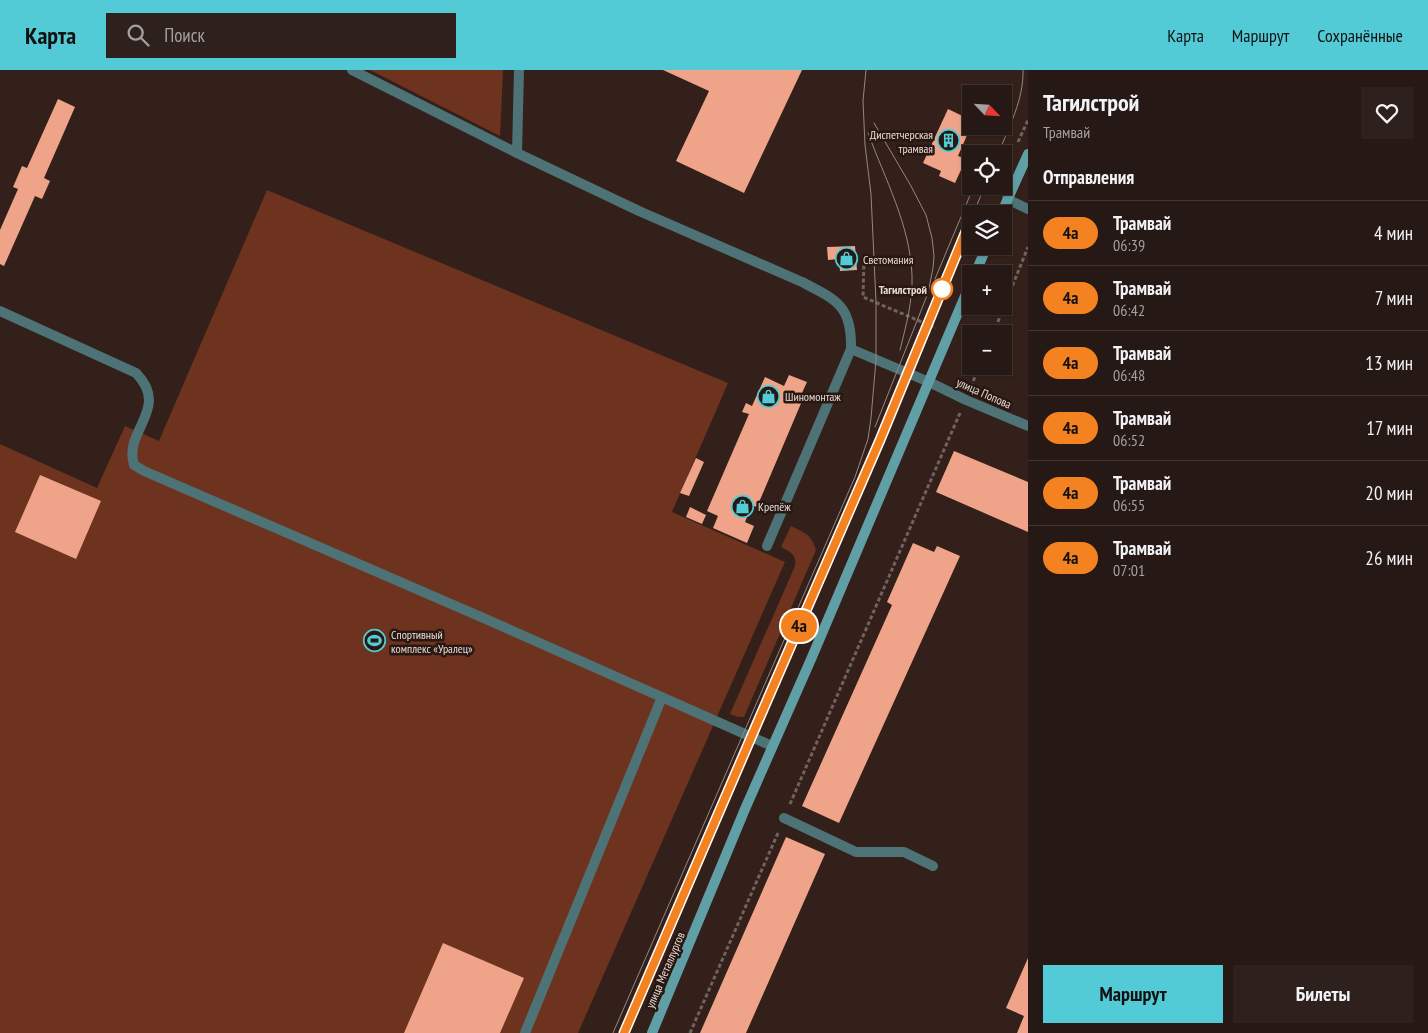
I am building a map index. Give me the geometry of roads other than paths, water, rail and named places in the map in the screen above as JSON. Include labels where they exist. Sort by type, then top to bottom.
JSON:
[{"type":"main road","points":[[1005,205],[1028,154]]},
{"type":"main road","name":"улица Металлургов","points":[[652,1033],[772,746],[812,657],[962,303]]},
{"type":"street","points":[[352,70],[639,211],[802,282],[820,291],[840,305],[850,322],[852,334],[851,349],[767,546]]},
{"type":"street","points":[[518,153],[519,70]]},
{"type":"street","points":[[1007,199],[1028,209]]},
{"type":"street","points":[[0,311],[136,372],[148,390],[149,402],[147,412],[133,443],[131,457],[134,465],[144,471],[772,746]]},
{"type":"street","name":"улица Попова","points":[[851,349],[1028,426]]},
{"type":"street","points":[[524,1033],[662,697]]},
{"type":"street","points":[[784,818],[856,852],[904,852],[933,866]]},
{"type":"tram line","points":[[613,1033],[855,477],[868,439],[876,360],[876,302],[871,194],[865,145],[863,101],[866,70]]},
{"type":"tram line","points":[[1002,145],[1021,92],[1023,70]]},
{"type":"tram line","points":[[874,123],[926,215],[934,256],[928,293],[875,427]]},
{"type":"tram line","points":[[868,133],[896,202],[907,238],[910,256],[912,275],[909,313],[900,350]]},
{"type":"tram line","points":[[935,279],[970,195]]},
{"type":"tram line","points":[[977,205],[981,195]]},
{"type":"tram line","points":[[624,1033],[880,440],[962,241]]},
{"type":"tram line","name":"4а","points":[[624,1033],[880,440],[962,241]]},
{"type":"place","name":"Диспетчерская трамвая","points":[[949,141]]},
{"type":"place","name":"Светомания","points":[[847,259]]},
{"type":"place","name":"Тагилстрой","points":[[942,289]]},
{"type":"place","name":"Шиномонтаж","points":[[769,396]]},
{"type":"place","name":"Крепёж","points":[[742,506]]},
{"type":"place","name":"Спортивный комплекс «Уралец»","points":[[375,641]]}]
